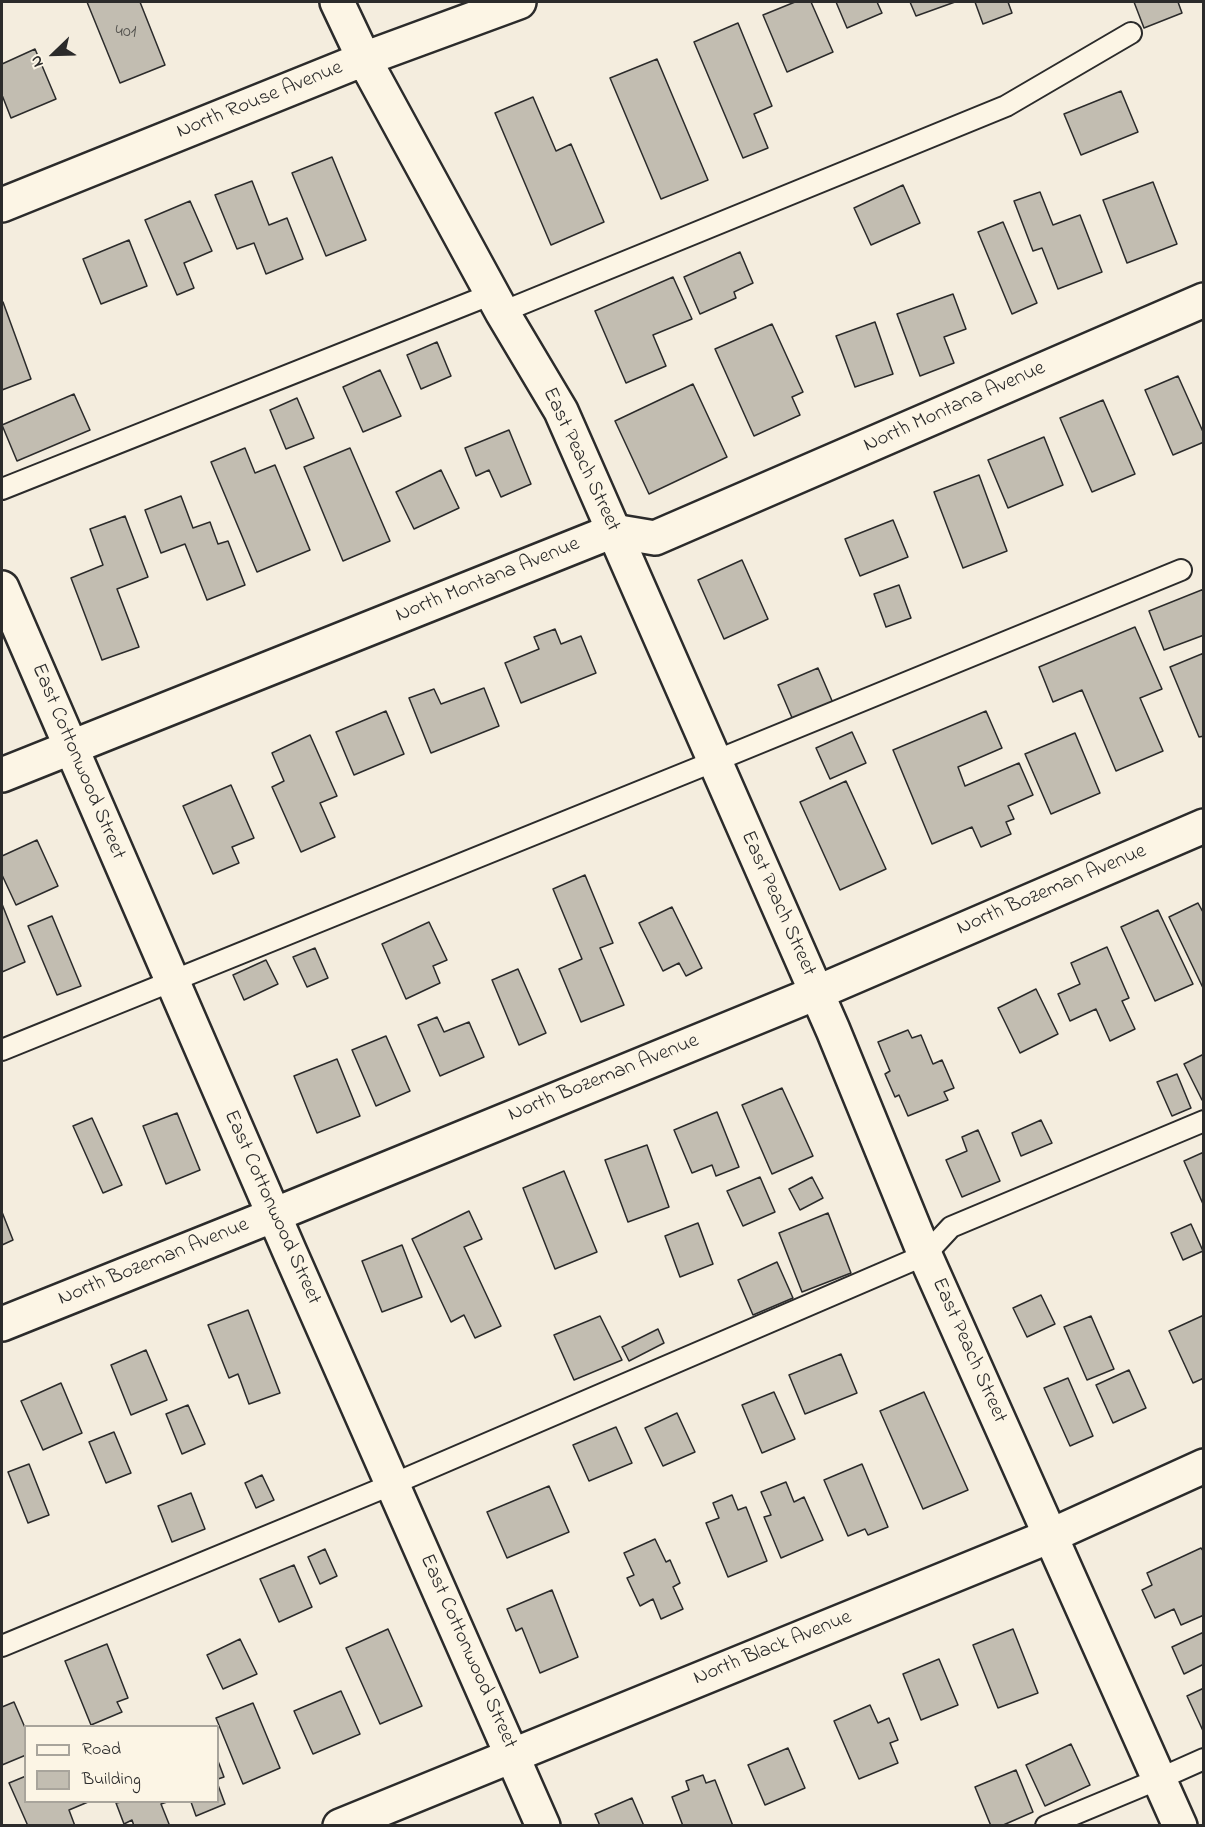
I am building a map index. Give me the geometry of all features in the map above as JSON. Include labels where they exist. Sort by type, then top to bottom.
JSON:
[{"type":"street","name":"East Peach Street","points":[[337,2],[364,59],[497,303],[561,411],[837,1040],[925,1255],[1180,1826]]},
{"type":"street","name":"North Rouse Avenue","points":[[2,205],[364,59],[519,2]]},
{"type":"street","name":"North Montana Avenue","points":[[2,775],[613,531],[655,538],[1203,300]]},
{"type":"street","name":"East Cottonwood Street","points":[[2,588],[274,1215],[543,1826]]},
{"type":"street","name":"North Bozeman Avenue","points":[[2,1324],[816,993],[1203,826]]},
{"type":"street","name":"North Black Avenue","points":[[340,1826],[1050,1536],[1203,1466]]},
{"type":"lane","points":[[2,489],[497,303],[1006,106],[1131,33]]},
{"type":"lane","points":[[2,1050],[1182,570]]},
{"type":"lane","points":[[2,1646],[393,1484],[925,1255],[951,1227],[1203,1121]]},
{"type":"lane","points":[[1046,1826],[1203,1759]]},
{"type":"building","points":[[87,2],[140,2],[165,65],[120,83]]},
{"type":"building","points":[[795,2],[811,2],[833,52],[787,72],[763,15]]},
{"type":"building","points":[[836,2],[877,2],[882,13],[847,28]]},
{"type":"building","points":[[910,2],[955,2],[916,16]]},
{"type":"building","points":[[975,2],[1008,2],[1012,13],[983,24]]},
{"type":"building","points":[[1134,2],[1178,2],[1182,13],[1144,28]]},
{"type":"building","points":[[738,23],[772,106],[754,114],[768,148],[743,158],[694,42]]},
{"type":"building","points":[[35,49],[56,99],[11,118],[2,95],[2,64]]},
{"type":"building","points":[[657,59],[708,180],[661,199],[610,78]]},
{"type":"building","points":[[1121,91],[1138,132],[1081,155],[1064,114]]},
{"type":"building","points":[[533,97],[556,151],[571,144],[604,222],[551,245],[495,113]]},
{"type":"building","points":[[332,157],[366,240],[326,256],[292,173]]},
{"type":"building","points":[[252,181],[269,225],[287,218],[303,259],[266,274],[254,243],[237,249],[215,195]]},
{"type":"building","points":[[1153,182],[1177,244],[1127,263],[1103,200]]},
{"type":"building","points":[[903,185],[920,223],[871,245],[854,208]]},
{"type":"building","points":[[1040,192],[1053,225],[1080,215],[1102,272],[1058,289],[1042,248],[1033,251],[1014,201]]},
{"type":"building","points":[[190,201],[212,251],[184,263],[194,288],[177,295],[145,220]]},
{"type":"building","points":[[1003,222],[1037,303],[1012,314],[978,232]]},
{"type":"building","points":[[129,240],[147,286],[101,304],[83,259]]},
{"type":"building","points":[[740,252],[753,283],[734,292],[736,298],[700,314],[684,277]]},
{"type":"building","points":[[673,277],[692,319],[653,335],[666,366],[626,383],[595,311]]},
{"type":"building","points":[[953,294],[966,329],[944,337],[954,363],[920,376],[897,314]]},
{"type":"building","points":[[2,303],[31,379],[2,390]]},
{"type":"building","points":[[875,322],[893,374],[855,387],[836,336]]},
{"type":"building","points":[[772,324],[803,392],[792,397],[800,415],[754,436],[715,349]]},
{"type":"building","points":[[437,342],[451,376],[421,389],[407,355]]},
{"type":"building","points":[[380,370],[401,416],[363,432],[343,387]]},
{"type":"building","points":[[1178,376],[1204,434],[1204,442],[1173,455],[1145,390]]},
{"type":"building","points":[[693,384],[727,457],[649,494],[615,421]]},
{"type":"building","points":[[74,394],[90,430],[17,461],[2,425]]},
{"type":"building","points":[[297,398],[314,438],[286,449],[270,410]]},
{"type":"building","points":[[1103,400],[1135,474],[1092,492],[1060,418]]},
{"type":"building","points":[[509,430],[531,484],[501,497],[489,470],[476,476],[465,448]]},
{"type":"building","points":[[1044,437],[1063,485],[1008,508],[988,460]]},
{"type":"building","points":[[245,448],[255,473],[275,465],[310,550],[257,572],[211,462]]},
{"type":"building","points":[[350,448],[390,541],[343,561],[304,467]]},
{"type":"building","points":[[441,470],[459,508],[414,529],[396,492]]},
{"type":"building","points":[[979,475],[1007,551],[963,568],[934,492]]},
{"type":"building","points":[[181,496],[193,528],[210,522],[218,544],[228,541],[245,585],[207,600],[185,544],[161,553],[145,510]]},
{"type":"building","points":[[125,516],[148,577],[117,589],[139,647],[102,660],[71,578],[103,565],[90,529]]},
{"type":"building","points":[[893,520],[908,557],[860,576],[845,539]]},
{"type":"building","points":[[742,560],[768,619],[724,639],[698,580]]},
{"type":"building","points":[[899,585],[911,618],[886,627],[874,594]]},
{"type":"building","points":[[1204,589],[1204,635],[1164,650],[1149,611]]},
{"type":"building","points":[[1135,627],[1162,689],[1140,698],[1163,751],[1116,771],[1082,690],[1053,702],[1039,667]]},
{"type":"building","points":[[555,629],[561,644],[581,636],[596,673],[521,703],[505,663],[539,649],[534,637]]},
{"type":"building","points":[[1204,653],[1204,736],[1199,737],[1170,667]]},
{"type":"building","points":[[818,668],[833,703],[793,720],[778,685]]},
{"type":"building","points":[[484,688],[499,726],[431,753],[409,698],[434,689],[441,704]]},
{"type":"building","points":[[386,711],[404,754],[354,775],[336,732]]},
{"type":"building","points":[[986,711],[1002,748],[958,767],[965,786],[1019,763],[1033,795],[1008,806],[1014,819],[1006,822],[1011,834],[981,847],[972,827],[932,844],[893,750]]},
{"type":"building","points":[[852,732],[866,763],[830,779],[816,748]]},
{"type":"building","points":[[1075,733],[1100,793],[1051,814],[1025,754]]},
{"type":"building","points":[[310,735],[337,796],[320,803],[335,837],[301,852],[272,787],[284,781],[272,753]]},
{"type":"building","points":[[846,781],[886,869],[840,890],[800,802]]},
{"type":"building","points":[[231,785],[254,838],[232,847],[239,863],[213,874],[183,806]]},
{"type":"building","points":[[37,840],[58,886],[16,905],[2,875],[2,856]]},
{"type":"building","points":[[585,875],[613,943],[600,948],[624,1005],[581,1022],[559,969],[582,959],[553,889]]},
{"type":"building","points":[[1198,903],[1204,914],[1204,990],[1169,917]]},
{"type":"building","points":[[2,904],[25,962],[2,972]]},
{"type":"building","points":[[672,907],[702,968],[686,976],[679,963],[663,971],[639,923]]},
{"type":"building","points":[[1158,910],[1193,984],[1155,1001],[1121,927]]},
{"type":"building","points":[[52,916],[81,986],[57,995],[28,926]]},
{"type":"building","points":[[429,922],[447,960],[433,966],[440,983],[406,999],[382,944]]},
{"type":"building","points":[[1107,947],[1129,998],[1122,1001],[1135,1029],[1110,1041],[1096,1009],[1070,1021],[1058,994],[1080,984],[1071,963]]},
{"type":"building","points":[[315,948],[328,978],[307,987],[293,957]]},
{"type":"building","points":[[266,960],[278,984],[244,1000],[233,975]]},
{"type":"building","points":[[518,969],[546,1033],[519,1045],[492,980]]},
{"type":"building","points":[[1036,989],[1058,1034],[1020,1053],[998,1008]]},
{"type":"building","points":[[437,1017],[444,1032],[469,1022],[484,1057],[440,1076],[418,1025]]},
{"type":"building","points":[[908,1030],[912,1038],[921,1035],[933,1064],[942,1060],[954,1088],[944,1092],[948,1100],[908,1116],[899,1095],[895,1097],[885,1074],[890,1071],[878,1042]]},
{"type":"building","points":[[386,1036],[410,1091],[376,1106],[352,1050]]},
{"type":"building","points":[[1204,1054],[1204,1099],[1202,1100],[1184,1064]]},
{"type":"building","points":[[337,1059],[360,1116],[317,1133],[294,1076]]},
{"type":"building","points":[[1177,1074],[1191,1108],[1172,1116],[1157,1082]]},
{"type":"building","points":[[782,1088],[813,1156],[772,1174],[742,1105]]},
{"type":"building","points":[[717,1112],[739,1167],[716,1176],[712,1165],[692,1173],[674,1130]]},
{"type":"building","points":[[177,1113],[200,1170],[166,1184],[143,1126]]},
{"type":"building","points":[[92,1118],[122,1185],[103,1193],[73,1126]]},
{"type":"building","points":[[1041,1120],[1052,1143],[1021,1156],[1012,1133]]},
{"type":"building","points":[[978,1130],[1000,1181],[962,1197],[946,1160],[967,1151],[962,1137]]},
{"type":"building","points":[[647,1145],[669,1207],[628,1222],[605,1160]]},
{"type":"building","points":[[1204,1152],[1204,1204],[1203,1204],[1184,1161]]},
{"type":"building","points":[[564,1171],[597,1252],[555,1269],[523,1188]]},
{"type":"building","points":[[760,1177],[775,1212],[743,1226],[727,1191]]},
{"type":"building","points":[[812,1177],[823,1198],[800,1210],[789,1189]]},
{"type":"building","points":[[469,1211],[482,1239],[464,1247],[501,1326],[475,1338],[464,1315],[451,1322],[412,1239]]},
{"type":"building","points":[[2,1212],[13,1240],[2,1245]]},
{"type":"building","points":[[828,1213],[851,1273],[802,1292],[779,1233]]},
{"type":"building","points":[[698,1223],[713,1264],[680,1277],[665,1236]]},
{"type":"building","points":[[1191,1224],[1203,1251],[1183,1260],[1171,1233]]},
{"type":"building","points":[[402,1245],[422,1297],[382,1312],[362,1261]]},
{"type":"building","points":[[777,1262],[793,1298],[753,1315],[738,1280]]},
{"type":"building","points":[[1041,1295],[1055,1324],[1027,1337],[1013,1308]]},
{"type":"building","points":[[248,1310],[280,1393],[249,1404],[238,1374],[229,1378],[208,1325]]},
{"type":"building","points":[[1204,1315],[1204,1378],[1193,1383],[1169,1331]]},
{"type":"building","points":[[600,1316],[622,1360],[574,1380],[554,1335]]},
{"type":"building","points":[[1091,1316],[1114,1369],[1087,1380],[1064,1327]]},
{"type":"building","points":[[658,1329],[664,1343],[629,1361],[622,1347]]},
{"type":"building","points":[[146,1350],[167,1400],[131,1415],[111,1365]]},
{"type":"building","points":[[841,1354],[857,1393],[805,1414],[789,1375]]},
{"type":"building","points":[[1129,1370],[1146,1408],[1113,1423],[1096,1385]]},
{"type":"building","points":[[1068,1378],[1093,1436],[1070,1446],[1044,1388]]},
{"type":"building","points":[[61,1383],[82,1433],[43,1450],[21,1401]]},
{"type":"building","points":[[774,1392],[795,1439],[762,1453],[742,1405]]},
{"type":"building","points":[[924,1392],[968,1490],[923,1509],[880,1411]]},
{"type":"building","points":[[188,1405],[205,1444],[182,1454],[166,1414]]},
{"type":"building","points":[[677,1413],[695,1452],[663,1466],[645,1428]]},
{"type":"building","points":[[616,1427],[632,1463],[589,1481],[573,1445]]},
{"type":"building","points":[[114,1432],[131,1473],[106,1483],[89,1442]]},
{"type":"building","points":[[29,1464],[49,1515],[28,1523],[8,1472]]},
{"type":"building","points":[[862,1464],[888,1527],[868,1535],[865,1529],[848,1536],[824,1480]]},
{"type":"building","points":[[262,1475],[274,1500],[256,1508],[245,1483]]},
{"type":"building","points":[[786,1482],[794,1502],[804,1497],[823,1540],[781,1558],[764,1517],[771,1515],[761,1492]]},
{"type":"building","points":[[549,1486],[569,1532],[507,1558],[487,1512]]},
{"type":"building","points":[[191,1493],[205,1529],[172,1542],[158,1506]]},
{"type":"building","points":[[732,1495],[738,1510],[746,1507],[767,1561],[728,1577],[706,1523],[719,1518],[713,1503]]},
{"type":"building","points":[[655,1539],[666,1562],[670,1560],[680,1583],[673,1587],[683,1609],[661,1619],[653,1599],[640,1606],[627,1578],[634,1575],[624,1553]]},
{"type":"building","points":[[1201,1548],[1204,1552],[1204,1615],[1181,1625],[1174,1609],[1155,1618],[1142,1590],[1152,1585],[1147,1573]]},
{"type":"building","points":[[325,1549],[337,1576],[320,1584],[308,1557]]},
{"type":"building","points":[[294,1565],[312,1607],[279,1622],[260,1579]]},
{"type":"building","points":[[552,1590],[578,1657],[540,1673],[522,1628],[516,1631],[507,1609]]},
{"type":"building","points":[[388,1629],[422,1706],[380,1724],[346,1648]]},
{"type":"building","points":[[1013,1629],[1038,1693],[998,1708],[973,1645]]},
{"type":"building","points":[[1204,1632],[1204,1664],[1184,1674],[1172,1647]]},
{"type":"building","points":[[240,1639],[257,1674],[223,1689],[207,1655]]},
{"type":"building","points":[[107,1644],[128,1698],[117,1702],[122,1712],[91,1725],[65,1661]]},
{"type":"building","points":[[939,1659],[958,1705],[921,1720],[903,1674]]},
{"type":"building","points":[[1204,1688],[1204,1733],[1187,1696]]},
{"type":"building","points":[[341,1691],[360,1734],[313,1754],[294,1711]]},
{"type":"building","points":[[14,1702],[24,1725],[24,1756],[2,1765],[2,1707]]},
{"type":"building","points":[[253,1703],[280,1768],[243,1784],[216,1718]]},
{"type":"building","points":[[870,1705],[878,1723],[889,1718],[898,1740],[890,1743],[898,1763],[859,1779],[834,1721]]},
{"type":"building","points":[[1071,1744],[1090,1785],[1045,1806],[1026,1765]]},
{"type":"building","points":[[788,1748],[805,1788],[765,1805],[748,1765]]},
{"type":"building","points":[[219,1764],[224,1777],[219,1779]]},
{"type":"building","points":[[1016,1770],[1033,1812],[1001,1826],[991,1826],[975,1787]]},
{"type":"building","points":[[703,1775],[706,1783],[715,1780],[733,1826],[683,1826],[672,1797],[689,1790],[686,1781]]},
{"type":"building","points":[[24,1777],[24,1803],[86,1803],[69,1810],[75,1826],[28,1826],[9,1783]]},
{"type":"building","points":[[219,1788],[225,1804],[196,1816],[191,1803],[219,1803]]},
{"type":"building","points":[[632,1798],[644,1826],[600,1826],[595,1814]]},
{"type":"building","points":[[116,1803],[164,1803],[161,1804],[169,1824],[166,1826],[134,1826],[132,1820],[124,1824]]}]
